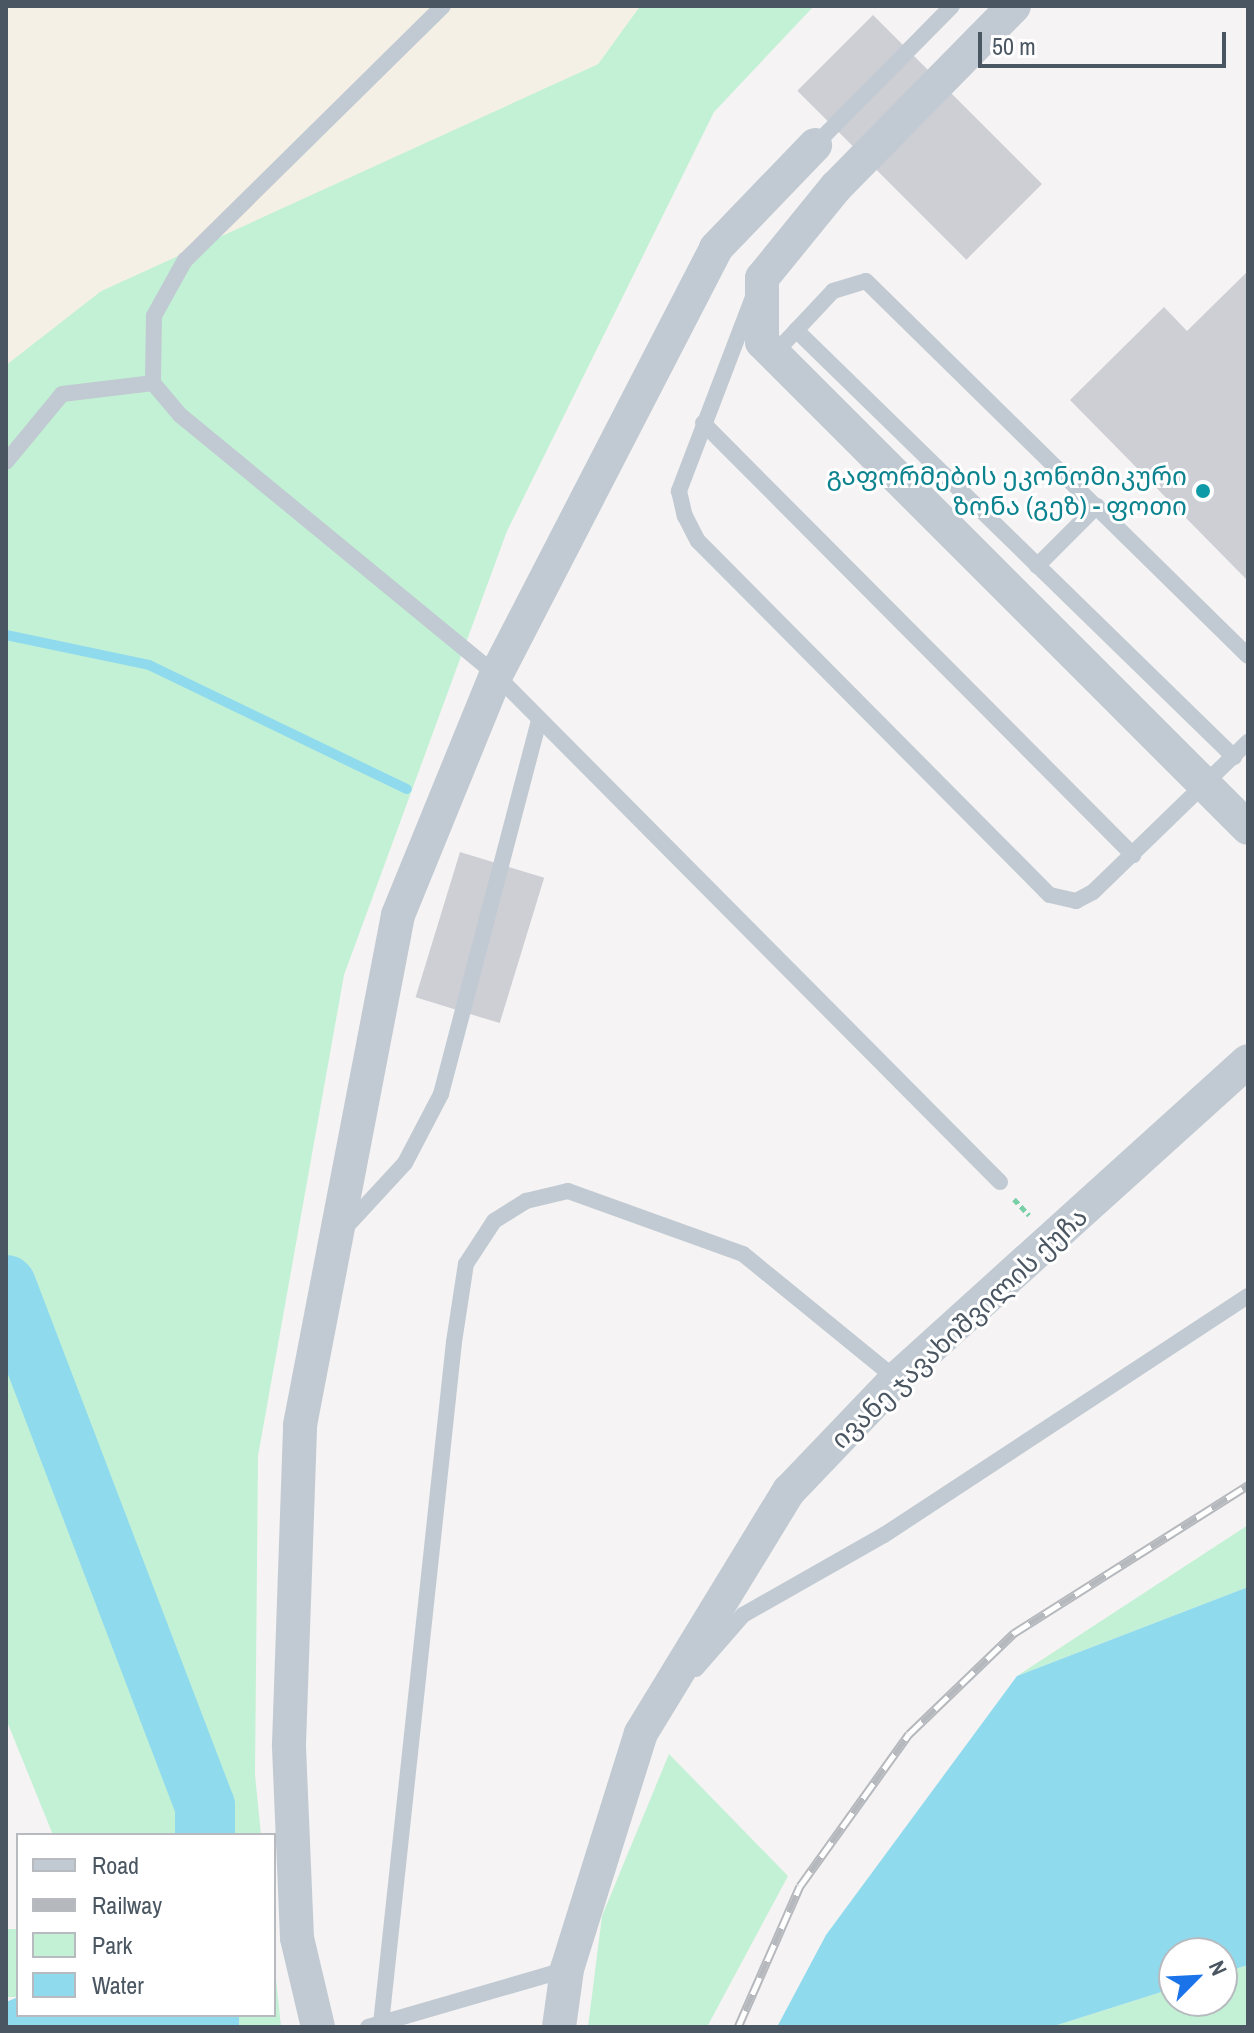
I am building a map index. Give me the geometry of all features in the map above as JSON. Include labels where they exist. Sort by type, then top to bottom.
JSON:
[{"type":"street","points":[[1014,6],[836,187],[762,278],[762,342],[772,356],[1248,828]]},
{"type":"street","points":[[318,2027],[297,1938],[289,1744],[300,1425],[331,1244],[398,915],[496,675],[716,248],[815,145]]},
{"type":"street","name":"ივანე ჯავახიშვილის ქუჩა","points":[[559,2027],[567,1969],[641,1733],[789,1491],[896,1379],[1248,1061]]},
{"type":"lane","points":[[443,6],[185,260],[154,316],[153,383],[180,415],[496,675],[1000,1182]]},
{"type":"lane","points":[[815,145],[952,6]]},
{"type":"lane","points":[[762,278],[679,491],[698,541],[1050,895],[1076,901],[1133,855],[1206,787],[1248,742]]},
{"type":"lane","points":[[772,356],[833,291],[866,281],[1248,656]]},
{"type":"lane","points":[[796,330],[1234,757]]},
{"type":"lane","points":[[6,462],[62,394],[153,383]]},
{"type":"lane","points":[[703,423],[1133,855]]},
{"type":"lane","points":[[1037,566],[1097,506]]},
{"type":"lane","points":[[331,1244],[405,1163],[441,1094],[539,720]]},
{"type":"lane","points":[[567,1969],[375,2025],[454,1342],[466,1264],[494,1221],[526,1201],[568,1191],[743,1254],[896,1379]]},
{"type":"lane","points":[[641,1733],[743,1615],[884,1535],[1248,1296]]},
{"type":"path","points":[[1000,1182],[1051,1240]]},
{"type":"green space","points":[[640,6],[814,6],[714,112],[507,531],[344,975],[258,1456],[255,1775],[261,1833],[205,1833],[199,1795],[178,1833],[52,1833],[6,1719],[6,365],[101,291],[598,64]]},
{"type":"green space","points":[[1248,1525],[1248,1587],[1017,1676]]},
{"type":"green space","points":[[669,1754],[788,1876],[707,2027],[588,2027],[602,1916]]},
{"type":"green space","points":[[6,1929],[16,1929],[16,1997],[6,1997]]},
{"type":"green space","points":[[1248,1965],[1248,2027],[1051,2027],[1158,1993],[1158,2017],[1238,2017],[1238,1968]]},
{"type":"green space","points":[[276,1979],[281,2027],[209,2027],[209,2017],[276,2017]]},
{"type":"sand","points":[[6,6],[640,6],[598,64],[101,291],[6,365]]},
{"type":"water","points":[[1248,1587],[1248,1965],[1238,1968],[1238,1937],[1158,1937],[1158,1993],[1051,2027],[777,2027],[826,1935],[1017,1676]]},
{"type":"water","points":[[199,1795],[205,1833],[178,1833]]},
{"type":"water","points":[[16,1998],[16,2017],[209,2017],[209,2027],[6,2027],[6,2002]]},
{"type":"building","points":[[873,15],[1042,184],[966,260],[797,91]]},
{"type":"building","name":"გაფორმების ეკონომიკური ზონა (გეზ) - ფოთი","points":[[1248,271],[1248,581],[1070,400],[1164,307],[1187,331]]},
{"type":"building","points":[[460,852],[544,878],[500,1023],[416,997]]},
{"type":"waterway","points":[[6,635],[149,665],[407,789]]},
{"type":"waterway","points":[[6,1285],[205,1806],[205,1833]]},
{"type":"waterway","points":[[209,2017],[209,2027]]},
{"type":"railway","points":[[738,2027],[800,1886],[909,1734],[1014,1633],[1248,1485]]},
{"type":"place","name":"გაფორმების ეკონომიკური ზონა (გეზ) - ფოთი","points":[[1203,491]]}]
